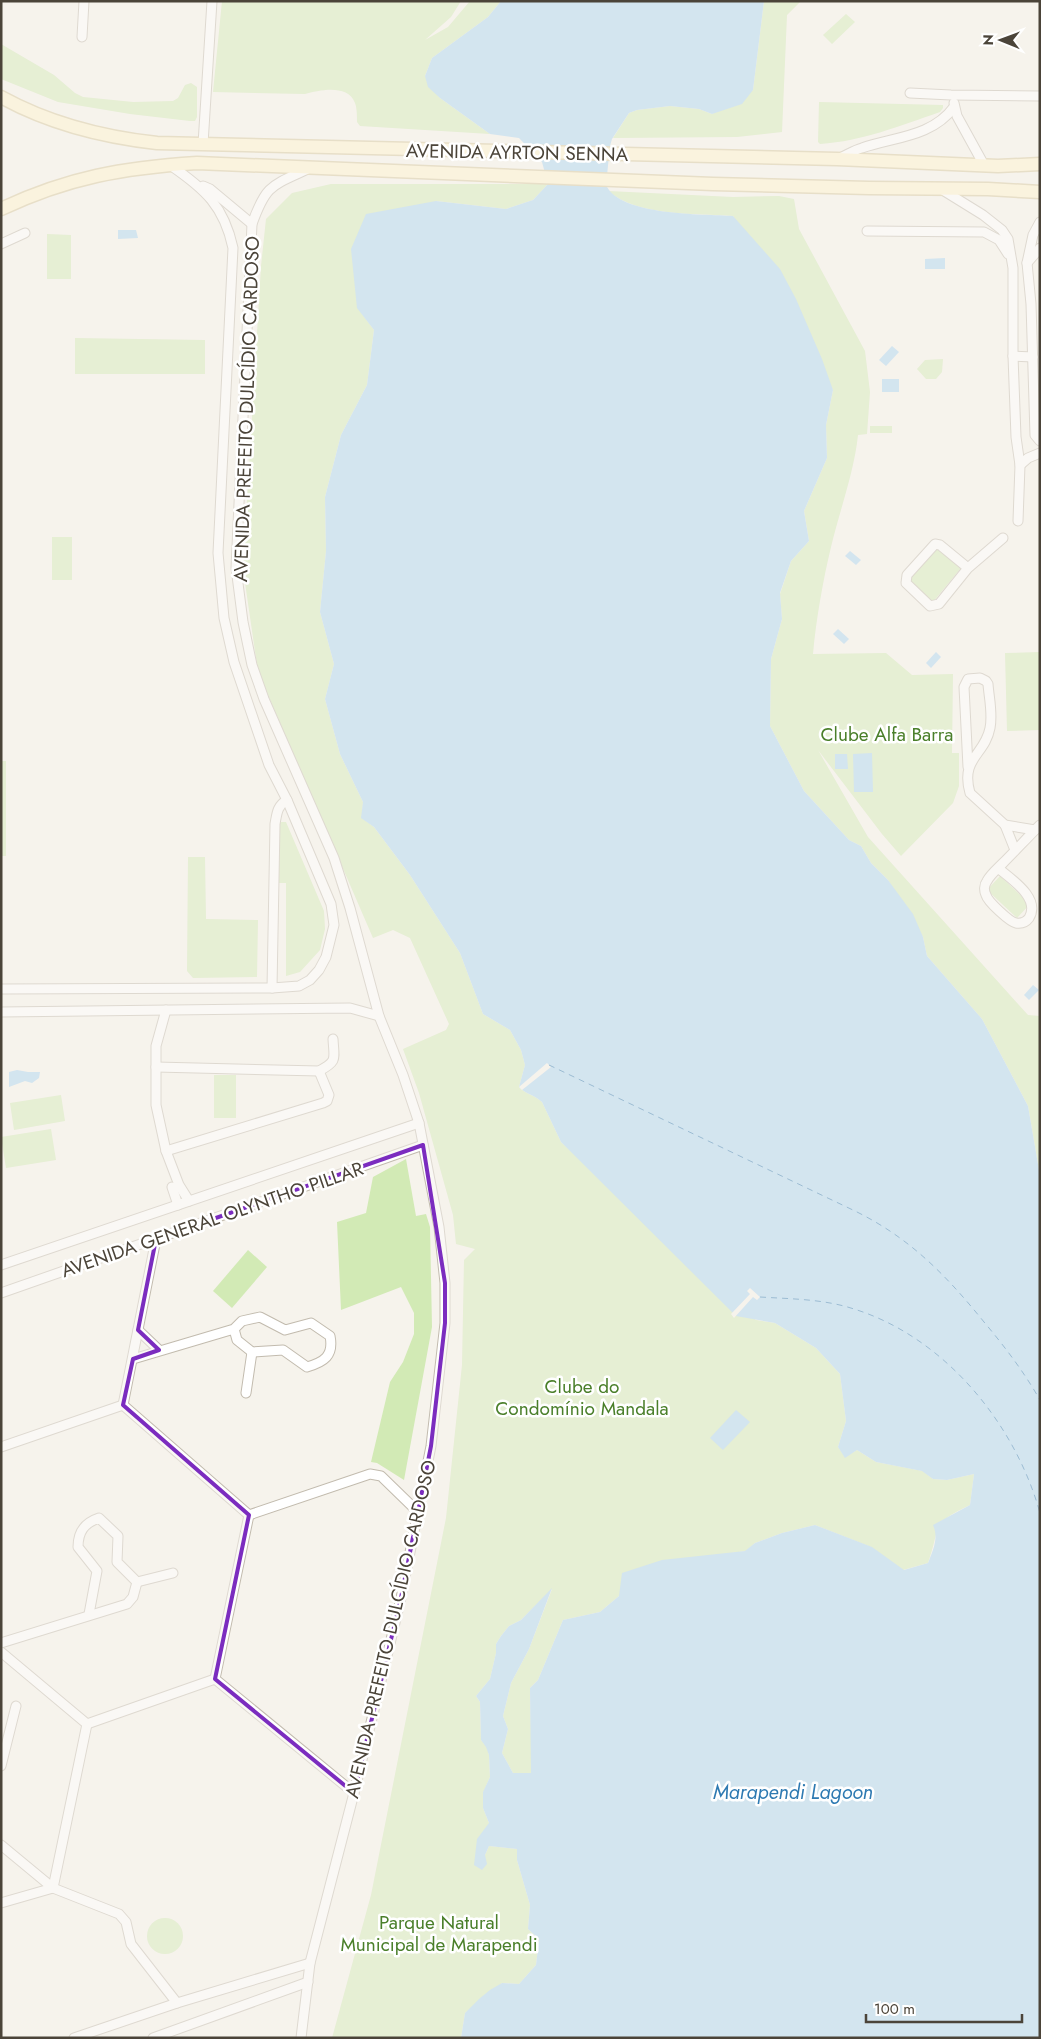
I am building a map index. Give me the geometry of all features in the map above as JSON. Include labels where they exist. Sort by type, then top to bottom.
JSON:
[{"type":"main road","name":"AVENIDA AYRTON SENNA","points":[[1,97],[39,115],[95,133],[126,140],[203,144],[984,165],[1040,164]]},
{"type":"main road","name":"AVENIDA AYRTON SENNA","points":[[1,209],[29,196],[68,182],[121,170],[198,163],[308,169],[713,184],[988,189],[1040,192]]},
{"type":"street","points":[[82,37],[84,1]]},
{"type":"street","points":[[203,144],[212,1]]},
{"type":"street","points":[[910,93],[1040,96]]},
{"type":"street","points":[[955,95],[954,107],[984,165]]},
{"type":"street","points":[[837,160],[859,148],[910,136],[937,125],[954,107]]},
{"type":"street","name":"AVENIDA PREFEITO DULCÍDIO CARDOSO","points":[[1,988],[272,988],[299,986],[310,980],[319,970],[326,957],[334,925],[331,904],[287,800],[269,765],[234,662],[224,618],[218,553],[233,248],[224,218],[211,198],[195,182],[170,165]]},
{"type":"street","name":"AVENIDA PREFEITO DULCÍDIO CARDOSO","points":[[301,2038],[310,1964],[401,1598],[431,1446],[445,1323],[445,1283],[439,1227],[419,1123],[396,1056],[379,1016],[350,908],[336,866],[264,700],[252,665],[236,568],[252,224],[261,200],[268,190],[277,183],[308,169]]},
{"type":"street","points":[[195,182],[210,189],[252,224]]},
{"type":"street","points":[[941,189],[983,215],[1002,230],[1008,239],[1013,268],[1013,356],[1016,436],[1020,466],[1018,521]]},
{"type":"street","points":[[976,231],[984,222],[983,215]]},
{"type":"street","points":[[1016,436],[1037,438],[1031,304],[1027,263],[1031,241],[1040,222]]},
{"type":"street","points":[[867,231],[984,232],[999,240],[1006,249],[1013,268]]},
{"type":"street","points":[[1,244],[25,233]]},
{"type":"street","points":[[1027,263],[1040,248]]},
{"type":"street","points":[[1013,356],[1033,357]]},
{"type":"street","points":[[1020,466],[1028,458],[1040,454]]},
{"type":"street","points":[[968,568],[940,545],[935,544],[908,575],[906,583],[926,603],[935,606],[939,604],[968,568],[1004,538]]},
{"type":"street","points":[[968,767],[990,728],[988,684],[980,678],[968,679],[964,683],[968,767],[970,793],[1005,825],[1015,850]]},
{"type":"street","points":[[272,988],[275,824],[277,810],[287,800]]},
{"type":"street","points":[[1005,825],[1038,827]]},
{"type":"street","points":[[998,868],[1028,893],[1032,899],[1031,915],[1020,924],[1014,923],[988,899],[984,888],[987,880],[998,868],[1015,850],[1038,827]]},
{"type":"street","points":[[1,1012],[350,1008],[379,1016]]},
{"type":"street","points":[[166,1010],[156,1046],[156,1105],[166,1152],[179,1185],[189,1201]]},
{"type":"street","points":[[156,1067],[319,1071],[334,1061],[333,1039]]},
{"type":"street","points":[[166,1152],[322,1103],[327,1100],[329,1095],[319,1071]]},
{"type":"street","name":"AVENIDA GENERAL OLYNTHO PILLAR","points":[[1,1265],[419,1123]]},
{"type":"street","name":"AVENIDA GENERAL OLYNTHO PILLAR","points":[[1,1293],[423,1145]]},
{"type":"street","points":[[172,1187],[178,1205]]},
{"type":"street","points":[[123,1405],[156,1239]]},
{"type":"street","points":[[133,1359],[234,1329],[242,1321],[260,1317],[285,1330],[314,1324],[331,1338],[328,1358],[309,1367],[304,1366],[283,1350],[252,1352],[237,1340],[234,1329]]},
{"type":"street","points":[[138,1330],[159,1350]]},
{"type":"street","points":[[246,1393],[252,1352]]},
{"type":"street","points":[[123,1405],[250,1515]]},
{"type":"street","points":[[1,1447],[123,1405]]},
{"type":"street","points":[[250,1515],[370,1474],[380,1476],[417,1511]]},
{"type":"street","points":[[215,1679],[250,1515]]},
{"type":"street","points":[[89,1614],[97,1571],[78,1547],[81,1530],[84,1525],[99,1518],[117,1534],[119,1538],[117,1562],[137,1582]]},
{"type":"street","points":[[137,1582],[172,1573]]},
{"type":"street","points":[[1,1643],[131,1602],[137,1582]]},
{"type":"street","points":[[1,1652],[87,1724]]},
{"type":"street","points":[[215,1679],[354,1793]]},
{"type":"street","points":[[87,1724],[215,1679]]},
{"type":"street","points":[[1,1766],[16,1706]]},
{"type":"street","points":[[53,1888],[87,1724]]},
{"type":"street","points":[[1,1845],[53,1888],[119,1914],[126,1922],[131,1944],[177,2003]]},
{"type":"street","points":[[1,1904],[53,1888]]},
{"type":"street","points":[[74,2038],[177,2003],[310,1964]]},
{"type":"street","points":[[153,2038],[167,2035],[308,1982]]},
{"type":"highlighted area","points":[[423,1145],[445,1283],[445,1323],[431,1446],[401,1598],[354,1793],[215,1679],[249,1515],[123,1405],[133,1359],[159,1350],[138,1330],[156,1239]]},
{"type":"green space","points":[[222,1],[461,1],[451,17],[425,40],[448,27],[470,1],[501,1],[488,17],[432,58],[425,76],[440,98],[490,134],[360,126],[357,122],[355,103],[346,93],[340,91],[326,90],[305,94],[213,92]]},
{"type":"green space","points":[[764,1],[801,1],[787,15],[782,132],[737,137],[613,138],[629,113],[637,110],[670,106],[699,109],[712,114],[753,90]]},
{"type":"green space","points":[[846,14],[855,22],[832,44],[823,35]]},
{"type":"green space","points":[[1,44],[54,75],[75,93],[83,97],[133,102],[173,101],[178,98],[185,85],[191,83],[197,87],[197,117],[195,121],[190,121],[130,114],[58,102],[1,79]]},
{"type":"green space","points":[[819,102],[943,105],[943,108],[940,112],[881,132],[851,140],[820,144],[818,142]]},
{"type":"green space","name":"Parque Natural Municipal de Marapendi","points":[[331,184],[548,184],[533,200],[506,209],[436,201],[357,307],[374,330],[367,385],[341,435],[325,497],[326,551],[320,612],[334,664],[325,699],[340,754],[363,802],[362,818],[374,827],[410,875],[460,953],[483,1014],[510,1030],[521,1050],[525,1065],[519,1087],[542,1102],[561,1142],[756,1320],[775,1323],[816,1348],[840,1374],[846,1421],[838,1447],[845,1457],[857,1450],[876,1462],[923,1471],[933,1479],[947,1480],[974,1474],[970,1505],[948,1517],[939,1527],[928,1563],[903,1570],[871,1547],[815,1525],[782,1533],[755,1543],[746,1551],[710,1556],[619,1596],[600,1612],[563,1620],[538,1680],[530,1688],[532,1773],[513,1773],[502,1753],[508,1729],[503,1716],[511,1683],[529,1649],[552,1589],[521,1620],[509,1626],[496,1644],[496,1653],[490,1679],[476,1696],[480,1702],[481,1740],[487,1747],[489,1755],[490,1777],[483,1793],[483,1808],[489,1823],[485,1855],[489,1846],[517,1849],[517,1860],[530,1905],[528,1929],[539,1939],[536,1965],[519,1984],[502,1983],[465,2013],[461,2038],[332,2038],[371,1895],[446,1518],[462,1365],[464,1260],[475,1249],[456,1244],[453,1215],[419,1093],[403,1049],[446,1030],[449,1024],[410,938],[393,930],[373,938],[258,672],[243,569],[261,266],[266,219],[292,193]]},
{"type":"green space","name":"Clube Alfa Barra","points":[[608,191],[733,197],[779,196],[794,199],[799,229],[865,351],[870,392],[867,434],[858,435],[850,477],[825,573],[813,654],[886,653],[912,675],[953,674],[952,753],[959,753],[959,786],[953,803],[901,856],[818,750],[868,837],[1028,1015],[1040,1016],[1040,1176],[1028,1106],[982,1019],[927,956],[923,937],[888,880],[871,863],[861,846],[849,840],[804,791],[770,726],[771,659],[782,619],[780,594],[791,561],[809,541],[804,511],[827,458],[826,425],[833,390],[733,216],[685,214],[651,210],[621,199]]},
{"type":"green space","points":[[47,234],[71,235],[71,279],[47,279]]},
{"type":"green space","points":[[75,338],[205,340],[205,374],[75,374]]},
{"type":"green space","points":[[943,359],[942,372],[936,379],[926,379],[917,369],[925,360]]},
{"type":"green space","points":[[870,426],[892,426],[892,433],[870,433]]},
{"type":"green space","points":[[52,537],[72,537],[72,580],[52,580]]},
{"type":"green space","points":[[935,547],[961,568],[933,602],[908,580]]},
{"type":"green space","points":[[1040,652],[1040,730],[1007,731],[1005,653]]},
{"type":"green space","points":[[1,761],[6,761],[6,856],[1,856]]},
{"type":"green space","points":[[278,822],[286,822],[324,911],[325,929],[320,950],[300,972],[286,976],[286,883],[278,883]]},
{"type":"green space","points":[[188,857],[205,857],[206,919],[258,920],[257,977],[193,978],[187,971]]},
{"type":"green space","points":[[1000,876],[1030,904],[1017,918],[987,890]]},
{"type":"green space","points":[[214,1075],[236,1075],[236,1118],[214,1118]]},
{"type":"green space","points":[[61,1095],[65,1121],[14,1130],[10,1103]]},
{"type":"green space","points":[[51,1129],[56,1160],[6,1168],[1,1137]]},
{"type":"green space","points":[[406,1159],[416,1216],[426,1214],[430,1227],[432,1327],[404,1480],[377,1463],[371,1462],[390,1382],[403,1362],[414,1334],[414,1313],[401,1287],[341,1310],[337,1222],[366,1213],[373,1177]]},
{"type":"green space","points":[[248,1250],[267,1267],[232,1308],[213,1291]]},
{"type":"green space","points":[[165,1918],[177,1924],[183,1936],[177,1948],[165,1954],[153,1948],[147,1936],[153,1924]]},
{"type":"water","name":"Marapendi Lagoon","points":[[501,1],[764,1],[753,90],[742,104],[712,114],[699,109],[670,106],[637,110],[629,113],[612,139],[606,185],[614,195],[628,203],[644,208],[733,216],[780,269],[796,299],[833,390],[826,425],[827,458],[804,511],[809,541],[791,561],[780,593],[782,619],[771,659],[770,726],[804,791],[849,840],[861,846],[871,863],[888,880],[913,914],[923,937],[927,956],[982,1019],[1028,1106],[1040,1176],[1040,2038],[461,2038],[465,2013],[479,1999],[502,1983],[519,1984],[536,1965],[539,1939],[528,1929],[530,1905],[517,1860],[517,1849],[489,1846],[485,1855],[487,1864],[482,1870],[474,1865],[477,1839],[489,1823],[483,1808],[483,1792],[490,1777],[489,1755],[481,1740],[480,1702],[476,1696],[490,1679],[496,1653],[496,1644],[509,1626],[521,1620],[552,1588],[529,1649],[511,1683],[503,1716],[508,1729],[502,1753],[513,1773],[531,1773],[530,1688],[538,1680],[563,1620],[600,1612],[619,1596],[622,1573],[662,1560],[745,1551],[755,1543],[782,1533],[815,1525],[872,1547],[904,1570],[928,1563],[935,1539],[933,1525],[970,1505],[974,1474],[947,1480],[933,1479],[922,1471],[876,1462],[857,1450],[845,1458],[838,1447],[846,1421],[840,1374],[816,1348],[775,1323],[736,1316],[561,1142],[542,1102],[519,1087],[525,1065],[521,1050],[510,1030],[483,1014],[460,953],[410,875],[374,827],[361,818],[363,802],[340,754],[325,699],[334,664],[320,612],[326,551],[325,497],[341,435],[367,385],[374,330],[357,308],[351,249],[366,214],[436,201],[506,209],[533,200],[548,184],[542,162],[519,138],[490,134],[440,98],[428,87],[425,76],[432,58],[488,17]]},
{"type":"water","points":[[118,230],[136,230],[138,238],[118,239]]},
{"type":"water","points":[[945,258],[945,269],[925,269],[925,259]]},
{"type":"water","points":[[892,346],[899,352],[886,366],[879,360]]},
{"type":"water","points":[[882,379],[899,379],[899,392],[882,392]]},
{"type":"water","points":[[850,551],[861,560],[856,565],[845,556]]},
{"type":"water","points":[[838,629],[849,639],[844,644],[833,634]]},
{"type":"water","points":[[936,652],[941,657],[931,668],[926,663]]},
{"type":"water","points":[[872,753],[873,792],[854,792],[853,754]]},
{"type":"water","points":[[835,754],[847,754],[848,769],[835,769]]},
{"type":"water","points":[[1033,985],[1039,990],[1029,1000],[1024,995]]},
{"type":"water","points":[[17,1070],[40,1072],[39,1078],[32,1083],[25,1081],[9,1087],[9,1072]]},
{"type":"water","points":[[736,1410],[750,1422],[723,1450],[710,1438]]},
{"type":"pier","points":[[547,1063],[551,1067],[522,1090],[519,1087]]},
{"type":"pier","points":[[750,1288],[760,1297],[757,1300],[753,1297],[734,1318],[731,1314],[750,1294],[747,1291]]},
{"type":"ferry route","points":[[549,1065],[855,1211],[893,1233],[926,1259],[956,1289],[1007,1350],[1040,1400]]},
{"type":"ferry route","points":[[760,1297],[808,1300],[843,1306],[887,1322],[918,1340],[946,1362],[994,1416],[1013,1447],[1029,1480],[1040,1513]]},
{"type":"park label","name":"Clube do Condomínio Mandala","points":[[582,1397]]}]
